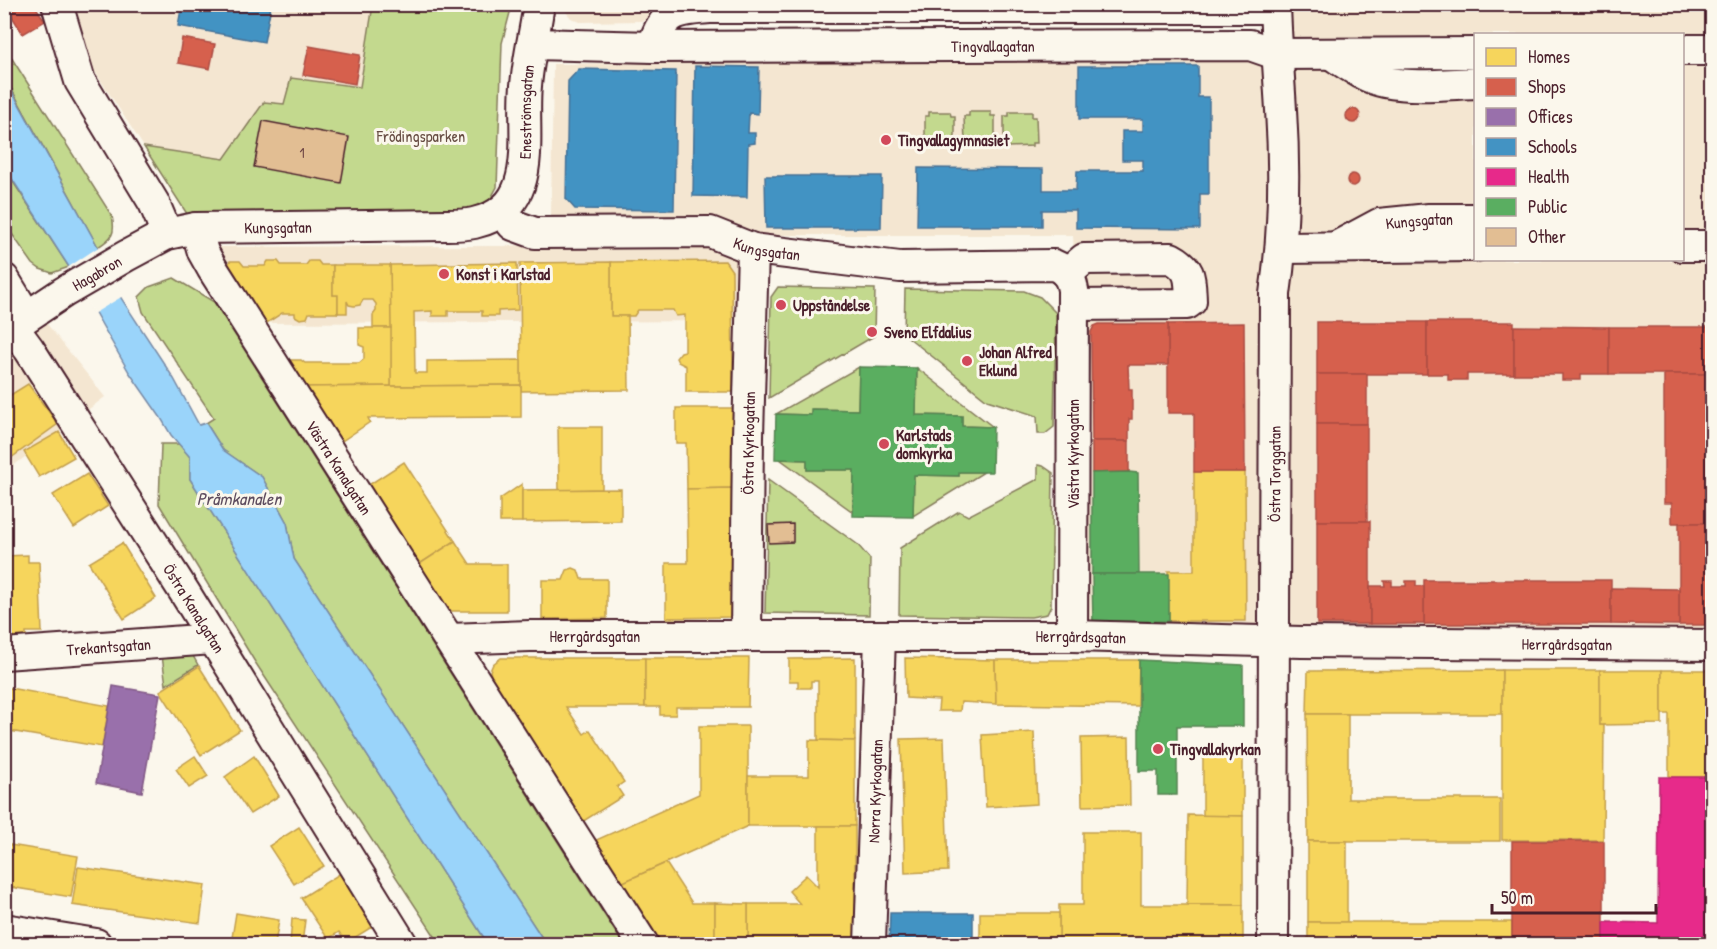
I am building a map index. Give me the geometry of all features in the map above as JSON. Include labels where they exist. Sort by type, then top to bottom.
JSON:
[{"type":"street","name":"Västra Kanalgatan","points":[[57,4],[80,81],[154,203],[203,252],[643,945]]},
{"type":"street","name":"Eneströmsgatan","points":[[502,211],[515,197],[525,169],[526,85],[540,4]]},
{"type":"street","points":[[653,47],[657,30],[670,16],[685,10],[710,8],[1275,6]]},
{"type":"street","name":"Östra Torggatan","points":[[1273,945],[1275,294],[1282,248],[1281,111],[1275,6]]},
{"type":"street","name":"Tingvallagatan","points":[[534,44],[653,47],[1250,45],[1276,54],[1474,53]]},
{"type":"street","points":[[1684,50],[1713,50]]},
{"type":"street","points":[[1331,54],[1359,72],[1385,82],[1414,85],[1474,83]]},
{"type":"street","name":"Kungsgatan","points":[[182,231],[447,225],[475,223],[502,211],[513,225],[535,233],[710,231],[745,246],[900,267],[1054,265],[1062,268],[1067,274]]},
{"type":"street","name":"Kungsgatan","points":[[1332,248],[1379,224],[1429,219],[1474,219]]},
{"type":"street","name":"Hagabron","points":[[18,331],[64,292],[126,256],[182,231]]},
{"type":"street","name":"Östra Kyrkogatan","points":[[745,246],[748,436],[746,635]]},
{"type":"street","name":"Kungsgatan","points":[[1282,248],[1474,246]]},
{"type":"street","points":[[1684,246],[1713,246]]},
{"type":"street","points":[[1067,274],[1084,259],[1171,258],[1181,263],[1190,278],[1191,301],[1187,304],[1073,305]]},
{"type":"street","name":"Västra Kyrkogatan","points":[[1067,274],[1073,290],[1072,636]]},
{"type":"street","name":"Östra Kanalgatan","points":[[4,279],[18,331],[186,593],[402,945]]},
{"type":"street","name":"Herrgårdsgatan","points":[[449,639],[512,636],[1072,636],[1273,642],[1713,645]]},
{"type":"street","name":"Norra Kyrkogatan","points":[[870,945],[880,636]]},
{"type":"street","name":"Trekantsgatan","points":[[4,654],[213,639]]},
{"type":"street","points":[[4,929],[96,945]]},
{"type":"shaded area","points":[[76,5],[373,5],[360,87],[291,78],[284,105],[264,103],[224,159],[144,147],[88,61]]},
{"type":"shaded area","points":[[560,5],[668,5],[649,19],[642,21],[580,22],[571,18]]},
{"type":"shaded area","points":[[1285,5],[1712,5],[1712,636],[1075,631],[1077,321],[1073,235],[764,235],[713,218],[551,216],[553,64],[1219,56],[1286,42]]},
{"type":"shaded area","points":[[710,239],[743,258],[737,321],[249,323],[202,247],[502,246]]},
{"type":"shaded area","points":[[5,271],[105,397],[5,472]]},
{"type":"green space","name":"Frödingsparken","points":[[373,5],[512,5],[502,43],[497,187],[491,198],[474,213],[189,217],[144,147],[224,159],[264,102],[284,104],[291,78],[360,87]]},
{"type":"green space","points":[[4,46],[112,216],[112,235],[98,247],[5,77]]},
{"type":"green space","points":[[929,112],[950,112],[951,116],[955,116],[955,142],[951,142],[951,147],[929,146],[929,143],[925,143],[925,116],[929,116]]},
{"type":"green space","points":[[969,112],[991,112],[991,116],[995,116],[995,143],[992,143],[992,147],[969,148],[969,143],[965,143],[964,116],[969,116]]},
{"type":"green space","points":[[1009,112],[1032,112],[1032,117],[1036,117],[1037,143],[1032,143],[1032,146],[1008,147],[1008,143],[1004,143],[1004,116],[1009,116]]},
{"type":"green space","points":[[4,168],[69,267],[52,273],[40,269],[33,264],[5,224]]},
{"type":"green space","points":[[174,278],[214,302],[623,944],[546,944],[294,559],[287,523],[262,477],[223,450],[206,423],[214,418],[143,312],[139,297],[149,287]]},
{"type":"green space","points":[[778,287],[875,289],[874,336],[769,398],[771,297]]},
{"type":"green space","points":[[905,289],[1024,291],[1040,297],[1056,313],[1054,427],[1045,434],[1038,434],[1037,416],[987,400],[904,334]]},
{"type":"green space","points":[[859,367],[858,410],[812,409],[811,415],[776,414]]},
{"type":"green space","points":[[917,368],[993,427],[962,426],[962,416],[916,415]]},
{"type":"green space","points":[[161,444],[179,444],[190,457],[190,479],[488,944],[440,944],[255,662],[159,504]]},
{"type":"green space","points":[[780,459],[807,460],[807,470],[854,470],[853,512]]},
{"type":"green space","points":[[1038,465],[1053,473],[1051,606],[1047,614],[1031,617],[899,615],[900,548],[959,511],[968,516],[1038,479]]},
{"type":"green space","points":[[959,472],[984,472],[913,516],[914,475],[959,476]]},
{"type":"green space","points":[[768,480],[857,544],[870,559],[869,615],[765,613]]},
{"type":"green space","points":[[192,654],[198,665],[166,685],[162,656]]},
{"type":"water","name":"Pråmkanalen","points":[[4,77],[98,247],[121,298],[174,379],[199,425],[206,423],[223,450],[262,477],[287,523],[294,559],[546,944],[488,944],[190,479],[190,457],[171,435],[129,372],[69,267],[5,168]]},
{"type":"pier","points":[[100,246],[123,296],[93,314],[67,268]]},
{"type":"building: Homes","points":[[230,261],[240,261],[244,266],[265,266],[268,261],[278,261],[281,265],[306,265],[309,261],[318,261],[321,265],[333,265],[333,295],[338,295],[338,313],[309,313],[307,318],[300,319],[295,316],[295,313],[282,313],[262,326],[223,271]]},
{"type":"building: Homes","points":[[725,261],[732,271],[733,392],[686,392],[686,366],[678,362],[676,358],[685,351],[685,315],[676,316],[673,310],[638,310],[634,316],[611,316],[611,262]]},
{"type":"building: Homes","points":[[611,262],[611,316],[628,316],[629,390],[521,391],[520,263]]},
{"type":"building: Homes","points":[[517,263],[518,310],[498,311],[498,316],[482,316],[482,311],[448,311],[448,316],[432,316],[432,311],[414,312],[415,373],[427,373],[427,361],[521,360],[521,385],[391,386],[390,265]]},
{"type":"building: Homes","points":[[333,265],[390,265],[391,328],[373,328],[376,304],[373,300],[363,300],[360,305],[354,306],[349,305],[347,301],[347,313],[338,313],[338,295],[333,295]]},
{"type":"building: Homes","points":[[359,328],[391,328],[391,386],[299,387],[286,372],[290,360],[301,360],[305,363],[359,363],[364,359],[364,347],[359,345]]},
{"type":"building: Homes","points":[[28,384],[58,424],[4,463],[4,399]]},
{"type":"building: Homes","points":[[521,385],[521,417],[368,418],[370,422],[336,445],[299,387]]},
{"type":"building: Homes","points":[[676,408],[733,408],[734,488],[687,489],[686,443],[676,443]]},
{"type":"building: Homes","points":[[558,427],[602,427],[602,489],[559,490]]},
{"type":"building: Homes","points":[[59,432],[74,457],[39,477],[24,452]]},
{"type":"building: Homes","points":[[404,462],[455,541],[415,567],[364,488]]},
{"type":"building: Homes","points":[[1194,472],[1245,472],[1246,621],[1169,621],[1168,571],[1194,571]]},
{"type":"building: Homes","points":[[87,474],[108,506],[74,528],[53,495]]},
{"type":"building: Homes","points":[[522,484],[522,522],[500,522],[500,499]]},
{"type":"building: Homes","points":[[734,488],[735,617],[666,618],[666,563],[688,563],[687,489]]},
{"type":"building: Homes","points":[[621,489],[621,521],[522,522],[522,490]]},
{"type":"building: Homes","points":[[455,541],[470,564],[507,564],[507,611],[443,611],[415,567]]},
{"type":"building: Homes","points":[[122,543],[156,598],[124,619],[89,563]]},
{"type":"building: Homes","points":[[28,555],[28,562],[39,562],[42,632],[26,632],[26,637],[4,638],[4,556]]},
{"type":"building: Homes","points":[[573,568],[578,570],[581,579],[607,579],[607,618],[542,619],[542,580],[563,580],[567,570]]},
{"type":"building: Homes","points":[[501,658],[645,658],[645,707],[566,707],[584,734],[590,730],[624,782],[617,787],[623,796],[582,822],[492,679],[490,671],[493,664]]},
{"type":"building: Homes","points":[[645,658],[749,658],[748,707],[676,707],[676,715],[660,715],[660,707],[645,707]]},
{"type":"building: Homes","points":[[855,658],[855,741],[818,740],[818,681],[811,681],[811,688],[798,688],[798,681],[789,681],[789,659]]},
{"type":"building: Homes","points":[[905,658],[995,660],[996,704],[961,702],[960,711],[938,711],[939,700],[906,698]]},
{"type":"building: Homes","points":[[995,660],[1139,660],[1138,706],[996,704]]},
{"type":"building: Homes","points":[[199,666],[240,730],[201,755],[160,691]]},
{"type":"building: Homes","points":[[1502,670],[1502,714],[1307,714],[1308,671]]},
{"type":"building: Homes","points":[[1502,670],[1600,670],[1600,725],[1604,725],[1603,840],[1502,840]]},
{"type":"building: Homes","points":[[1600,670],[1662,670],[1662,724],[1600,725]]},
{"type":"building: Homes","points":[[1662,670],[1712,670],[1712,777],[1669,777],[1669,714],[1662,714]]},
{"type":"building: Homes","points":[[4,687],[109,706],[102,747],[4,730]]},
{"type":"building: Homes","points":[[1307,714],[1348,714],[1348,799],[1500,799],[1500,841],[1308,841]]},
{"type":"building: Homes","points":[[699,726],[748,726],[748,826],[621,883],[594,841],[699,794]]},
{"type":"building: Homes","points":[[1034,732],[1037,804],[986,807],[982,735]]},
{"type":"building: Homes","points":[[1129,737],[1130,805],[1082,806],[1081,738]]},
{"type":"building: Homes","points":[[944,738],[948,871],[905,873],[901,739]]},
{"type":"building: Homes","points":[[809,740],[855,741],[855,826],[748,826],[748,776],[809,776]]},
{"type":"building: Homes","points":[[1203,752],[1243,752],[1243,816],[1203,816]]},
{"type":"building: Homes","points":[[195,756],[208,776],[189,788],[176,769]]},
{"type":"building: Homes","points":[[254,756],[279,796],[250,814],[225,777]]},
{"type":"building: Homes","points":[[1188,815],[1243,816],[1243,905],[1187,905]]},
{"type":"building: Homes","points":[[818,826],[855,826],[855,944],[748,944],[748,904],[800,904],[789,891],[806,875],[818,887]]},
{"type":"building: Homes","points":[[299,827],[324,866],[294,884],[269,846]]},
{"type":"building: Homes","points":[[1083,832],[1141,832],[1141,905],[1243,905],[1243,944],[1059,944],[1059,905],[1083,905]]},
{"type":"building: Homes","points":[[1308,841],[1347,841],[1347,922],[1308,922]]},
{"type":"building: Homes","points":[[4,844],[78,856],[71,897],[4,886]]},
{"type":"building: Homes","points":[[666,863],[692,903],[715,903],[715,944],[660,944],[621,883]]},
{"type":"building: Homes","points":[[78,867],[205,885],[200,923],[72,905]]},
{"type":"building: Homes","points":[[341,873],[375,925],[346,943],[339,932],[328,939],[301,898]]},
{"type":"building: Homes","points":[[715,903],[748,904],[748,944],[715,944]]},
{"type":"building: Homes","points":[[236,913],[279,920],[275,944],[231,944]]},
{"type":"building: Homes","points":[[980,913],[1059,913],[1059,944],[980,944]]},
{"type":"building: Homes","points":[[292,919],[305,920],[302,944],[290,944]]},
{"type":"building: Homes","points":[[1308,922],[1512,922],[1512,944],[1308,944]]},
{"type":"building: Shops","points":[[4,4],[34,4],[45,21],[23,34]]},
{"type":"building: Shops","points":[[182,38],[215,44],[210,69],[178,63]]},
{"type":"building: Shops","points":[[309,46],[360,55],[355,84],[303,75]]},
{"type":"building: Shops","points":[[1353,109],[1358,111],[1360,116],[1358,121],[1353,123],[1348,121],[1346,116],[1348,111]]},
{"type":"building: Shops","points":[[1355,174],[1358,175],[1358,185],[1351,186],[1348,185],[1347,178],[1348,175]]},
{"type":"building: Shops","points":[[1317,322],[1427,322],[1427,374],[1317,374]]},
{"type":"building: Shops","points":[[1427,322],[1514,322],[1514,374],[1467,374],[1467,380],[1448,380],[1448,374],[1427,374]]},
{"type":"building: Shops","points":[[1244,323],[1245,472],[1194,472],[1194,413],[1168,413],[1168,324]]},
{"type":"building: Shops","points":[[1099,324],[1168,324],[1168,365],[1128,365],[1129,389],[1132,389],[1129,441],[1092,441],[1091,332],[1094,326]]},
{"type":"building: Shops","points":[[1514,326],[1609,327],[1609,374],[1581,374],[1581,380],[1562,380],[1562,374],[1514,374]]},
{"type":"building: Shops","points":[[1609,327],[1712,327],[1712,374],[1609,374]]},
{"type":"building: Shops","points":[[1317,374],[1367,374],[1367,424],[1317,424]]},
{"type":"building: Shops","points":[[1664,374],[1712,374],[1712,523],[1672,523],[1672,503],[1664,503]]},
{"type":"building: Shops","points":[[1317,424],[1367,424],[1367,521],[1317,521]]},
{"type":"building: Shops","points":[[1092,441],[1129,441],[1129,472],[1092,473]]},
{"type":"building: Shops","points":[[1317,521],[1370,521],[1370,624],[1317,624]]},
{"type":"building: Shops","points":[[1679,523],[1712,523],[1712,625],[1679,625]]},
{"type":"building: Shops","points":[[1424,580],[1611,580],[1611,624],[1424,624]]},
{"type":"building: Shops","points":[[1384,581],[1392,581],[1392,586],[1406,586],[1406,581],[1416,581],[1416,586],[1424,586],[1424,624],[1370,624],[1370,586],[1385,586]]},
{"type":"building: Shops","points":[[1611,588],[1679,589],[1679,625],[1611,624]]},
{"type":"building: Shops","points":[[1512,841],[1604,841],[1604,944],[1512,944]]},
{"type":"building: Offices","points":[[113,686],[160,694],[142,792],[96,783]]},
{"type":"building: Schools","points":[[182,4],[271,6],[264,42],[178,26]]},
{"type":"building: Schools","points":[[347,4],[370,4],[369,9]]},
{"type":"building: Schools","points":[[695,66],[759,67],[758,114],[749,113],[748,133],[755,133],[755,143],[748,144],[747,197],[693,196]]},
{"type":"building: Schools","points":[[1079,66],[1198,66],[1198,97],[1209,97],[1209,194],[1200,194],[1200,229],[1076,228],[1076,210],[1042,210],[1042,226],[917,226],[918,168],[1043,169],[1043,190],[1076,190],[1077,171],[1143,171],[1143,160],[1122,160],[1122,131],[1143,131],[1143,119],[1079,119]]},
{"type":"building: Schools","points":[[579,69],[676,71],[674,210],[575,209],[566,199],[568,81]]},
{"type":"building: Schools","points":[[765,176],[882,176],[881,228],[766,228]]},
{"type":"building: Schools","points":[[890,913],[973,913],[973,944],[889,944]]},
{"type":"building: Health","points":[[1659,777],[1712,777],[1712,944],[1604,944],[1604,922],[1658,923]]},
{"type":"building: Public","name":"Karlstads domkyrka","points":[[859,367],[917,368],[916,415],[962,416],[962,426],[993,427],[992,472],[959,472],[959,476],[914,475],[913,517],[853,516],[854,470],[807,470],[807,460],[775,459],[776,414],[811,415],[811,409],[858,410]]},
{"type":"building: Public","points":[[1092,473],[1138,473],[1139,574],[1092,574]]},
{"type":"building: Public","points":[[1092,574],[1169,574],[1169,621],[1093,622]]},
{"type":"building: Public","name":"Tingvallakyrkan","points":[[1139,660],[1243,665],[1243,726],[1177,726],[1177,795],[1158,795],[1158,771],[1139,771]]},
{"type":"building: Other","points":[[263,121],[349,137],[341,183],[254,167]]},
{"type":"building: Other","points":[[793,524],[793,542],[769,543],[768,525]]},
{"type":"place","name":"Tingvallagymnasiet","points":[[886,140]]},
{"type":"place","name":"Konst i Karlstad","points":[[444,274]]},
{"type":"place","name":"Uppståndelse","points":[[781,305]]},
{"type":"place","name":"Sveno Elfdalius","points":[[872,332]]},
{"type":"place","name":"Johan Alfred Eklund","points":[[967,361]]},
{"type":"place","name":"Karlstads domkyrka","points":[[884,444]]},
{"type":"place","name":"Tingvallakyrkan","points":[[1158,749]]}]
